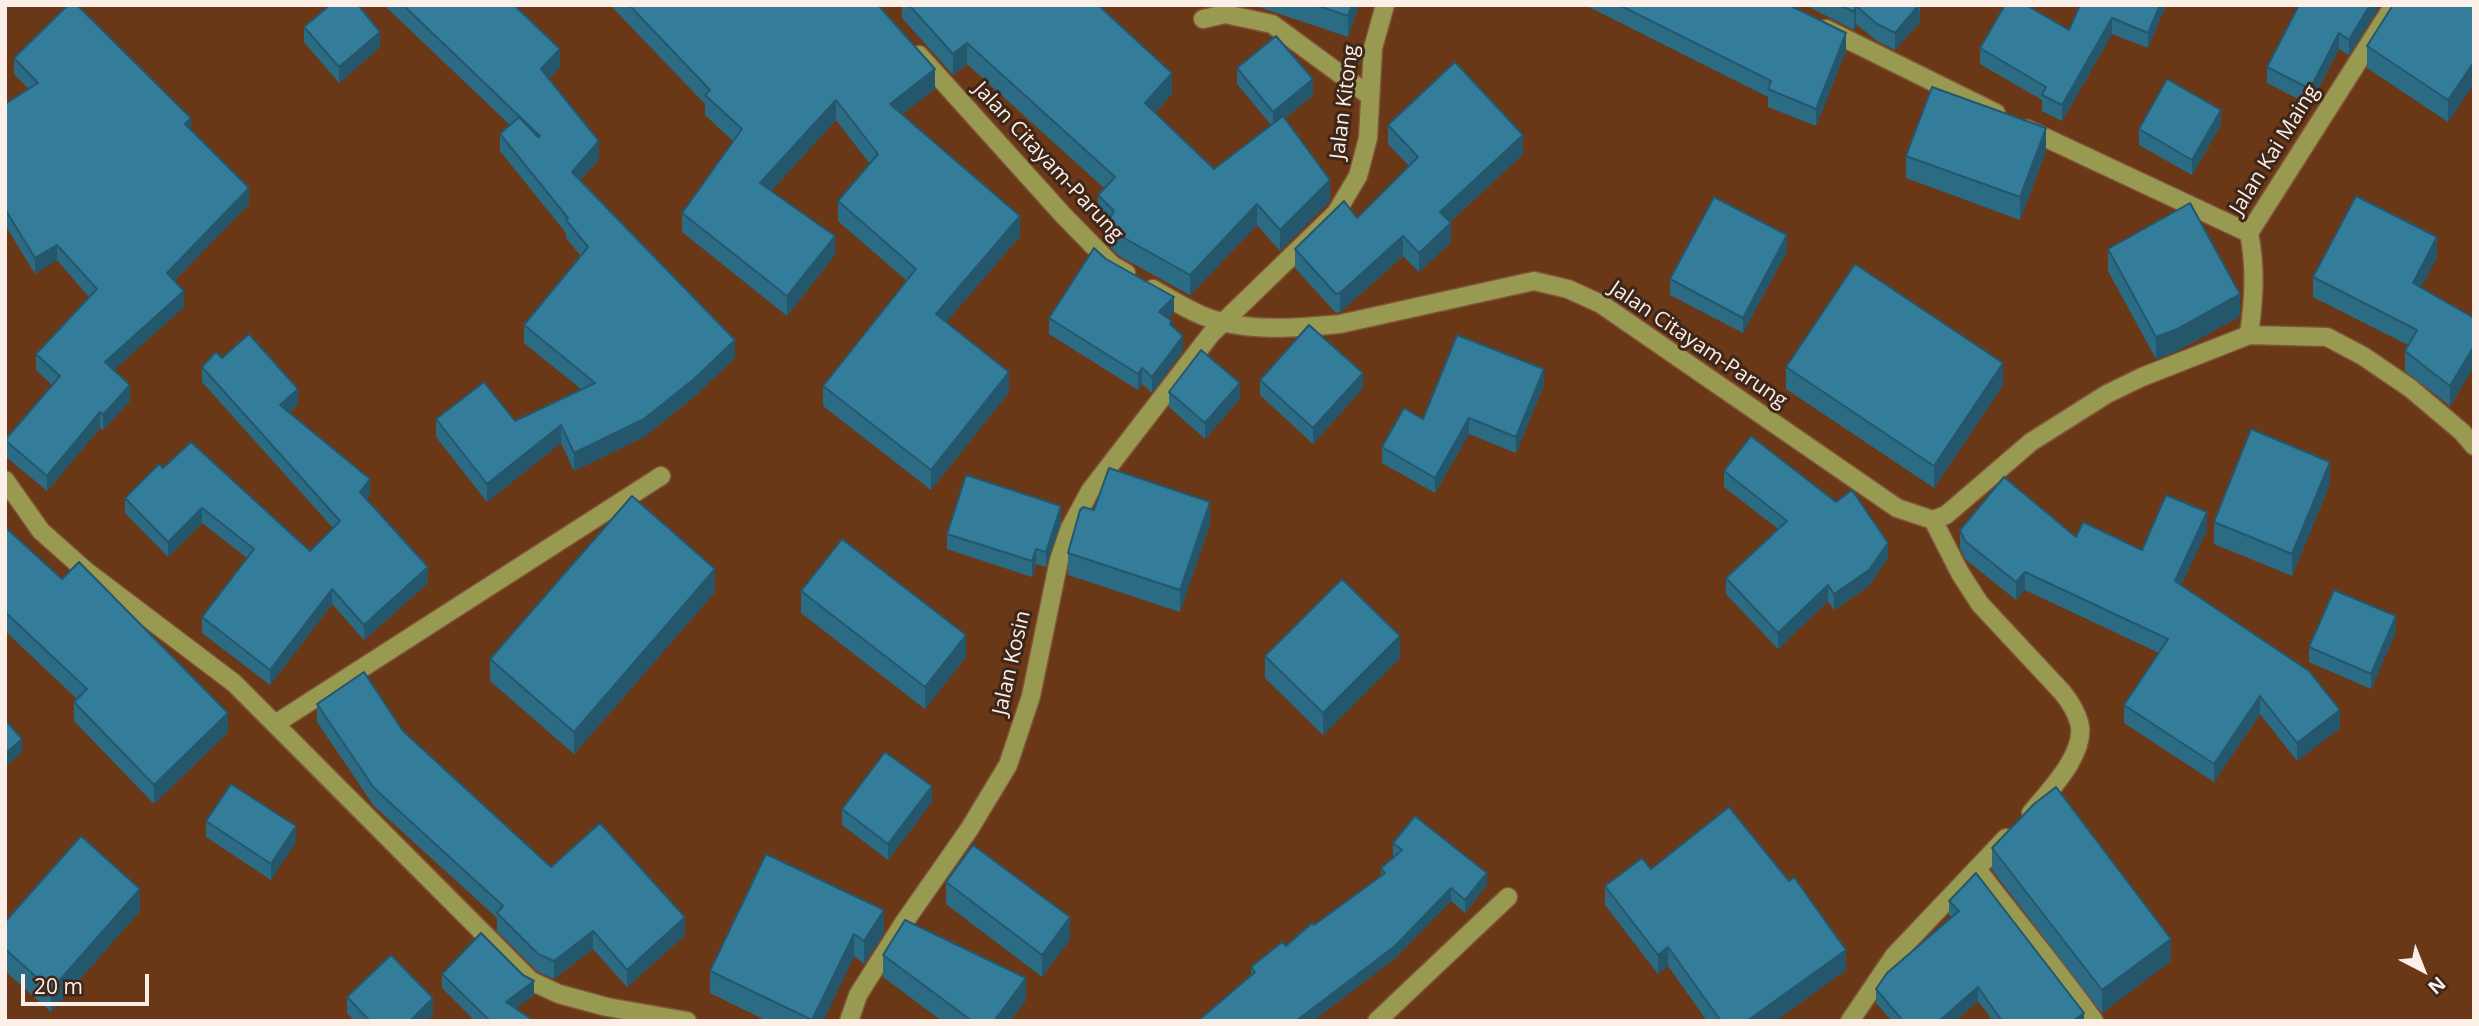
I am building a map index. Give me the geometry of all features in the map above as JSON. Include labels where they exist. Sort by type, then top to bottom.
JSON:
[{"type":"street","name":"Jalan Kitong","points":[[1224,321],[1336,212],[1358,176],[1368,138],[1373,48],[1385,5]]},
{"type":"street","name":"Jalan Kai Maing","points":[[2249,335],[2255,295],[2255,263],[2249,233],[2394,5]]},
{"type":"street","points":[[1203,19],[1225,13],[1272,23],[1370,96]]},
{"type":"street","points":[[1812,22],[2083,156],[2249,233]]},
{"type":"street","name":"Jalan Citayam-Parung","points":[[911,46],[1064,216],[1112,265],[1202,315],[1257,327],[1307,327],[1340,324],[1534,281],[1569,289],[1601,304],[1897,508],[1933,520]]},
{"type":"street","name":"Jalan Kosin","points":[[849,1021],[858,996],[903,924],[970,828],[1008,765],[1031,696],[1059,560],[1070,528],[1090,491],[1211,334],[1224,321]]},
{"type":"street","points":[[1850,1021],[1894,956],[2055,784],[2070,763],[2079,742],[2080,725],[2071,704],[1980,604],[1960,573],[1933,520],[1946,515],[2031,442],[2107,394],[2249,335],[2327,337],[2363,356],[2410,388],[2462,432],[2474,446]]},
{"type":"street","points":[[275,724],[661,475]]},
{"type":"street","points":[[5,480],[41,531],[86,571],[234,683],[531,981],[571,998],[687,1021]]},
{"type":"street","points":[[1977,869],[2094,1021]]},
{"type":"street","points":[[1377,1021],[1508,897]]},
{"type":"building","points":[[68,5],[77,5],[191,118],[185,124],[249,188],[167,273],[184,291],[105,362],[130,385],[103,415],[100,412],[47,476],[5,440],[60,376],[36,354],[97,289],[57,245],[35,258],[5,209],[5,104],[38,83],[14,58]]},
{"type":"building","points":[[330,5],[358,5],[380,32],[339,67],[304,27]]},
{"type":"building","points":[[403,5],[514,5],[560,49],[541,69],[599,141],[572,172],[735,340],[694,379],[644,419],[574,453],[561,425],[487,484],[436,419],[484,382],[515,421],[595,383],[524,325],[588,247],[500,134],[519,117],[540,136]]},
{"type":"building","points":[[629,5],[878,5],[935,69],[890,104],[1020,216],[936,314],[1009,372],[931,470],[823,386],[916,269],[838,201],[878,154],[836,100],[760,183],[835,236],[787,296],[682,213],[742,129],[705,95],[710,90]]},
{"type":"building","points":[[909,5],[1098,5],[1172,73],[1145,103],[1214,169],[1283,116],[1330,180],[1280,230],[1257,204],[1190,275],[1119,235],[1107,223],[1114,211],[1098,195],[1115,177],[967,43],[953,54]]},
{"type":"building","points":[[1316,5],[1352,5],[1348,16]]},
{"type":"building","points":[[1619,5],[1792,5],[1846,33],[1816,109],[1768,89],[1771,81]]},
{"type":"building","points":[[1840,5],[1919,5],[1895,33],[1877,24],[1856,6],[1854,12]]},
{"type":"building","points":[[2005,5],[2026,5],[2069,30],[2080,5],[2160,5],[2148,33],[2112,18],[2062,105],[2042,95],[2046,87],[1980,48]]},
{"type":"building","points":[[2299,5],[2370,5],[2349,40],[2339,33],[2310,89],[2267,67]]},
{"type":"building","points":[[2393,5],[2474,5],[2474,62],[2448,100],[2367,46]]},
{"type":"building","points":[[1276,36],[1313,79],[1273,112],[1237,68]]},
{"type":"building","points":[[1455,62],[1523,135],[1440,212],[1451,223],[1419,253],[1403,236],[1336,294],[1295,249],[1344,201],[1357,218],[1418,157],[1388,125]]},
{"type":"building","points":[[2167,79],[2221,110],[2192,160],[2139,129]]},
{"type":"building","points":[[1932,87],[2046,128],[2020,197],[1906,156]]},
{"type":"building","points":[[2356,196],[2437,237],[2413,283],[2474,318],[2474,346],[2450,386],[2405,351],[2417,330],[2313,277]]},
{"type":"building","points":[[1714,197],[1787,235],[1743,318],[1670,279]]},
{"type":"building","points":[[2190,203],[2240,294],[2177,329],[2156,337],[2108,249]]},
{"type":"building","points":[[1094,248],[1106,259],[1174,297],[1159,312],[1172,321],[1170,324],[1183,336],[1152,377],[1142,368],[1138,374],[1049,318]]},
{"type":"building","points":[[1855,264],[2003,363],[1934,466],[1786,367]]},
{"type":"building","points":[[1309,325],[1363,373],[1313,428],[1260,380]]},
{"type":"building","points":[[249,334],[298,389],[280,405],[370,479],[360,492],[428,567],[364,625],[332,589],[270,670],[202,617],[254,549],[202,508],[168,542],[125,498],[159,464],[163,468],[191,442],[310,551],[340,521],[202,367],[216,352],[222,358]]},
{"type":"building","points":[[1457,335],[1544,369],[1516,437],[1469,418],[1435,478],[1382,447],[1404,408],[1423,419]]},
{"type":"building","points":[[1201,350],[1240,383],[1205,423],[1169,392]]},
{"type":"building","points":[[2251,429],[2330,462],[2292,554],[2214,522]]},
{"type":"building","points":[[1751,436],[1836,502],[1852,490],[1888,543],[1869,570],[1834,594],[1828,585],[1778,633],[1726,578],[1787,521],[1724,471]]},
{"type":"building","points":[[1109,468],[1210,502],[1180,590],[1068,553],[1080,510],[1083,507],[1094,510]]},
{"type":"building","points":[[966,475],[1061,506],[1046,552],[1036,549],[1032,561],[947,534]]},
{"type":"building","points":[[2004,477],[2076,537],[2083,522],[2142,550],[2166,495],[2207,512],[2175,581],[2309,671],[2340,710],[2297,743],[2260,696],[2214,764],[2124,705],[2168,639],[2025,572],[2016,582],[1965,541],[1960,530]]},
{"type":"building","points":[[632,496],[715,569],[574,732],[490,659]]},
{"type":"building","points":[[5,527],[62,579],[79,562],[228,713],[154,785],[74,702],[87,689],[5,612]]},
{"type":"building","points":[[842,539],[966,635],[925,687],[801,591]]},
{"type":"building","points":[[1342,579],[1400,636],[1323,713],[1265,656]]},
{"type":"building","points":[[2334,590],[2396,616],[2371,674],[2309,647]]},
{"type":"building","points":[[364,672],[403,731],[551,867],[600,823],[685,917],[627,970],[593,931],[554,961],[538,954],[497,913],[503,906],[374,788],[317,704]]},
{"type":"building","points":[[5,720],[22,739],[5,754]]},
{"type":"building","points":[[885,752],[932,786],[888,844],[842,809]]},
{"type":"building","points":[[231,784],[296,826],[271,864],[206,821]]},
{"type":"building","points":[[2056,787],[2171,939],[2102,990],[1992,848],[2034,804]]},
{"type":"building","points":[[1729,807],[1789,881],[1794,877],[1846,950],[1747,1021],[1721,1021],[1668,947],[1658,955],[1605,886],[1642,858],[1651,869]]},
{"type":"building","points":[[1415,816],[1487,873],[1465,900],[1451,888],[1395,946],[1296,1021],[1198,1021],[1255,972],[1251,967],[1282,942],[1286,946],[1312,923],[1314,925],[1385,873],[1381,868],[1402,850],[1393,843]]},
{"type":"building","points":[[81,836],[140,889],[51,990],[5,949],[5,922]]},
{"type":"building","points":[[973,845],[1070,917],[1042,955],[946,882]]},
{"type":"building","points":[[766,854],[884,910],[864,941],[854,934],[812,1020],[710,971]]},
{"type":"building","points":[[1976,873],[2084,1013],[2073,1021],[2002,1021],[1978,987],[1939,1021],[1903,1021],[1876,989],[1887,973],[1959,911],[1949,901]]},
{"type":"building","points":[[905,920],[1026,978],[994,1021],[972,1021],[883,955]]},
{"type":"building","points":[[481,933],[523,975],[534,981],[506,1002],[534,1021],[490,1021],[442,974]]},
{"type":"building","points":[[391,955],[433,998],[410,1021],[370,1021],[347,997]]}]
